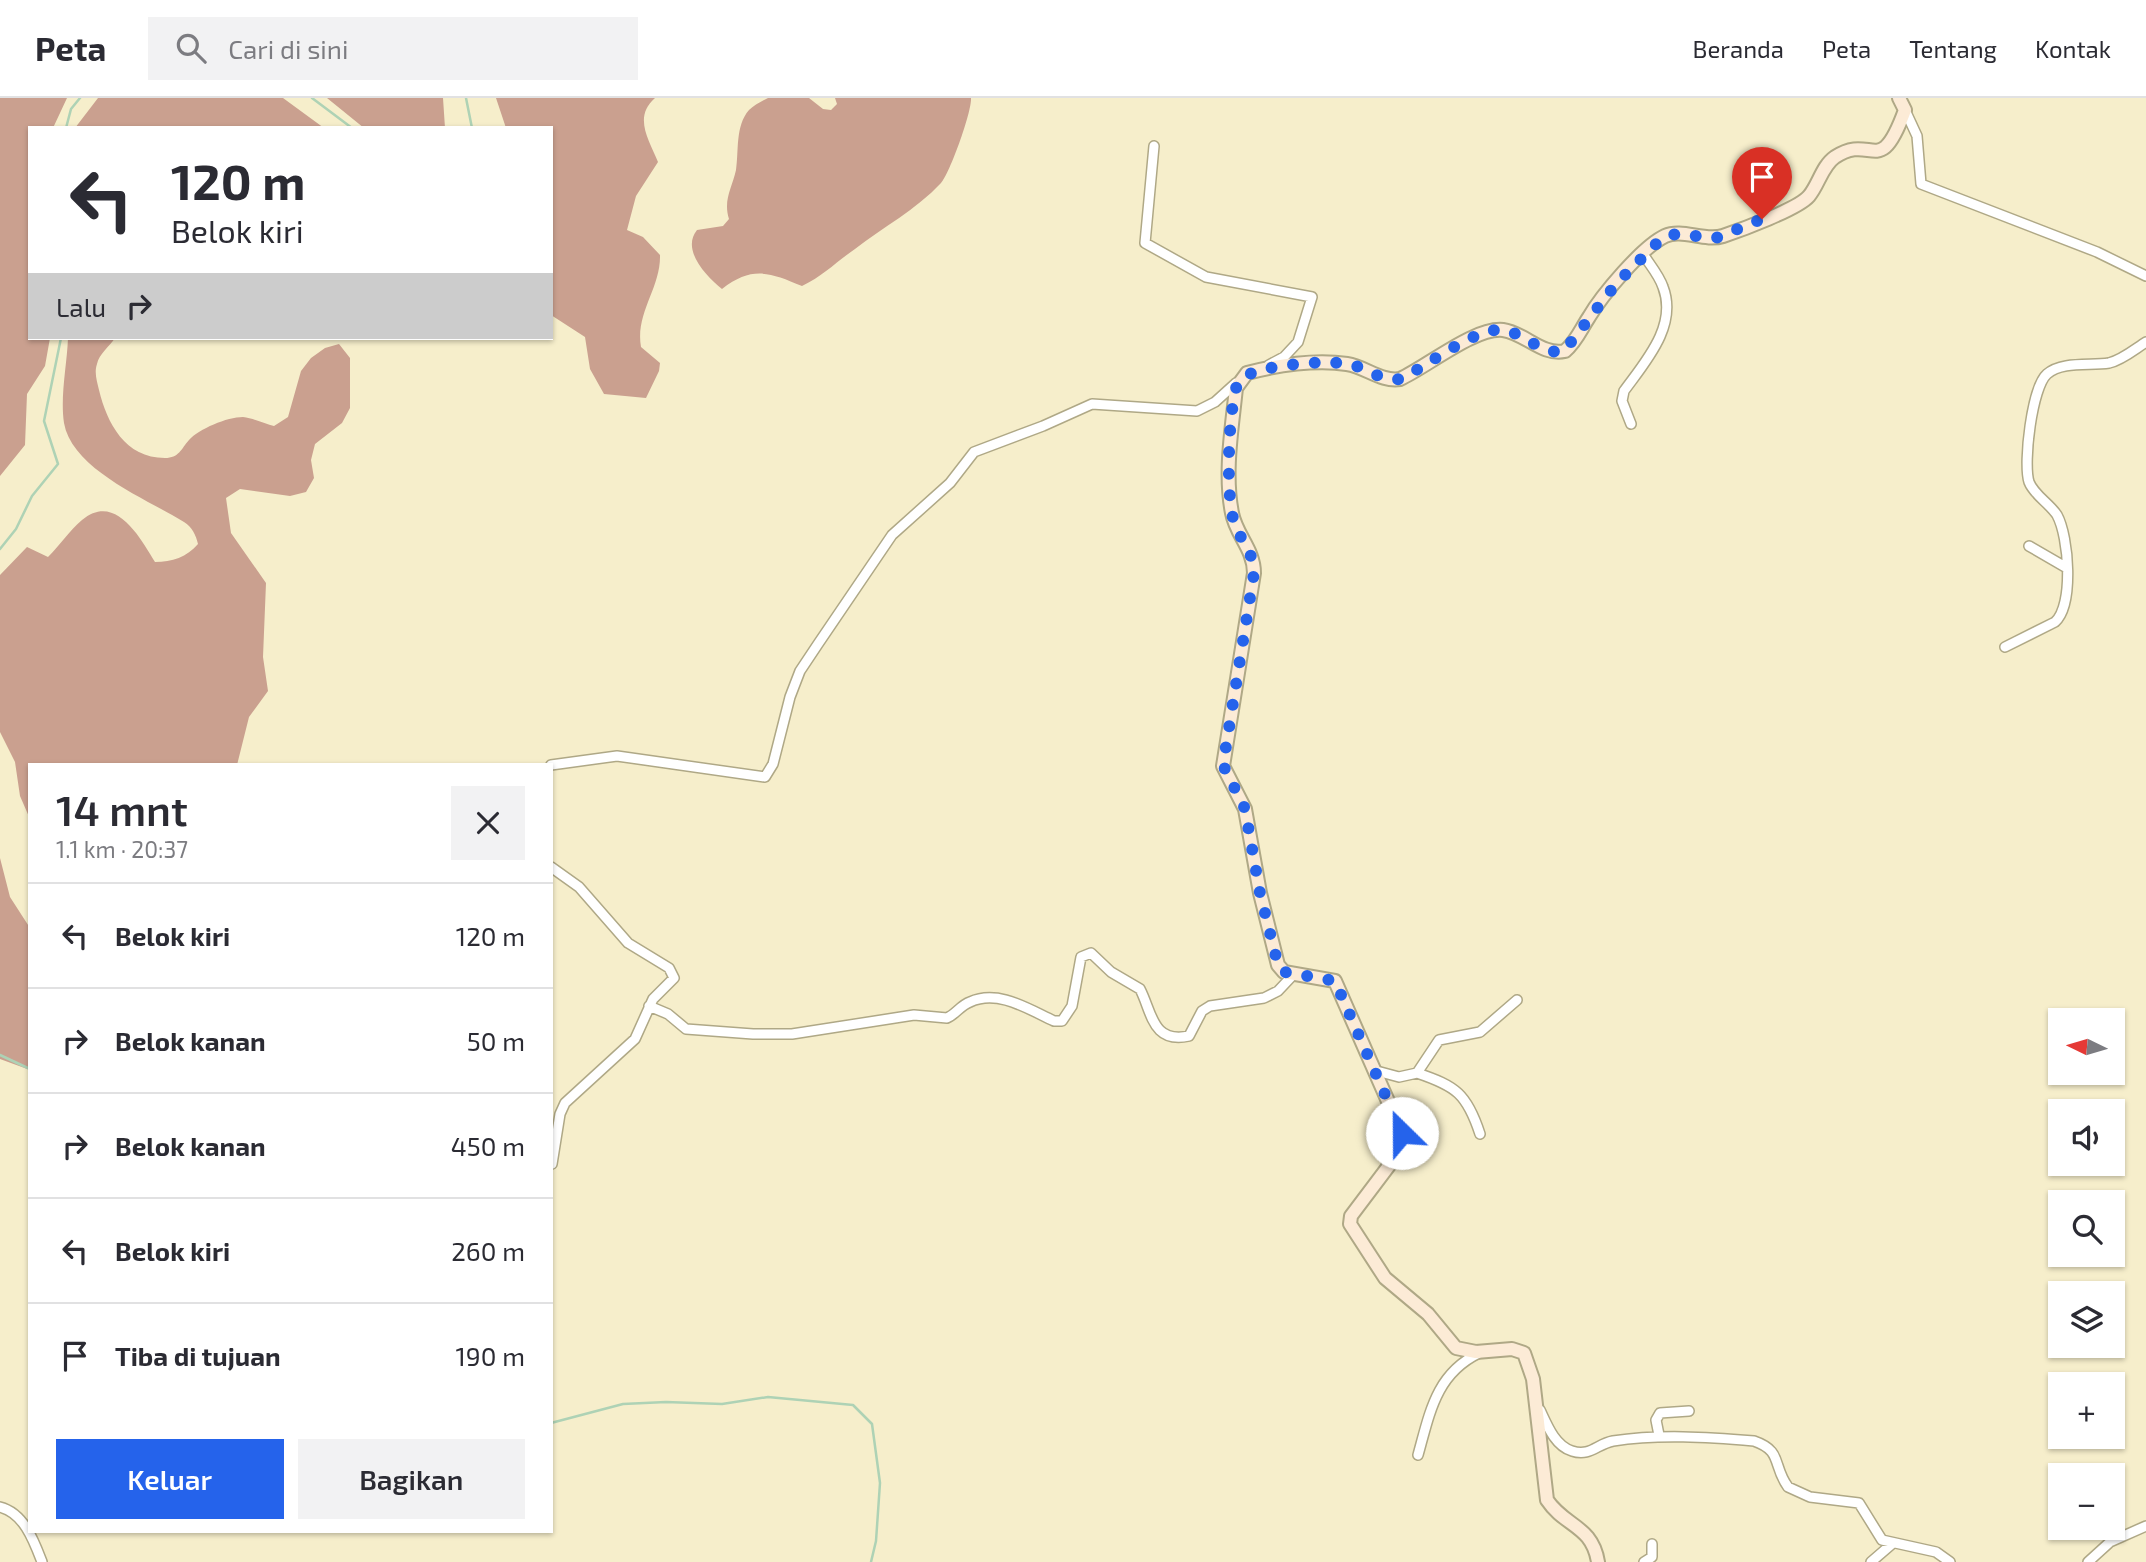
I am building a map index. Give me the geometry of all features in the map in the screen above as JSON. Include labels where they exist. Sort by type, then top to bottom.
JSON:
[{"type":"street","points":[[1262,369],[1345,364],[1396,380],[1426,367],[1479,334],[1491,330],[1512,332],[1551,352],[1564,351],[1574,342],[1593,311],[1643,254],[1670,234],[1716,238],[1801,203],[1831,160],[1838,155],[1848,151],[1881,151],[1888,147],[1902,104]]},
{"type":"street","points":[[1902,104],[1917,136],[1921,184],[2097,252],[2144,276]]},
{"type":"street","points":[[553,765],[617,756],[765,777],[773,764],[790,697],[800,671],[818,643],[892,536],[950,483],[974,452],[1092,404],[1197,411],[1215,402],[1240,379],[1284,357],[1298,342],[1312,297],[1206,277],[1145,243],[1154,146]]},
{"type":"street","points":[[1631,424],[1622,401],[1624,391],[1659,339],[1667,317],[1664,289],[1643,254]]},
{"type":"street","points":[[2005,648],[2061,617],[2067,568],[2066,540],[2059,519],[2029,482],[2035,393],[2041,380],[2056,369],[2109,363],[2146,342]]},
{"type":"street","points":[[1240,379],[1234,408],[1230,499],[1234,523],[1253,557],[1254,573],[1223,765],[1245,809],[1260,893],[1278,965],[1284,972],[1335,981],[1373,1070],[1401,1126],[1402,1138],[1393,1162],[1351,1216],[1352,1229],[1385,1278],[1428,1314],[1448,1342],[1461,1350],[1482,1352],[1512,1349],[1524,1353],[1533,1379],[1547,1500],[1555,1511],[1585,1532],[1598,1562]]},
{"type":"street","points":[[2029,546],[2067,568]]},
{"type":"street","points":[[553,868],[579,887],[628,943],[673,973],[670,984],[649,1006],[635,1039],[565,1103],[560,1114],[553,1158]]},
{"type":"street","points":[[649,1006],[694,1031],[752,1034],[792,1034],[914,1015],[947,1018],[963,1005],[983,997],[1003,999],[1054,1021],[1062,1021],[1072,1006],[1081,957],[1091,953],[1111,972],[1140,989],[1153,1025],[1183,1037],[1189,1036],[1202,1011],[1210,1006],[1264,998],[1278,990],[1294,974]]},
{"type":"street","points":[[1417,1073],[1439,1040],[1480,1032],[1517,1000]]},
{"type":"street","points":[[1373,1070],[1399,1077],[1417,1073],[1454,1088],[1465,1098],[1480,1133]]},
{"type":"street","points":[[1418,1455],[1440,1388],[1458,1364],[1482,1352]]},
{"type":"street","points":[[1535,1402],[1557,1441],[1575,1452],[1586,1453],[1610,1442],[1659,1435],[1754,1441],[1765,1445],[1773,1451],[1788,1487],[1810,1497],[1862,1504],[1878,1536],[1893,1543],[1936,1552],[1950,1562]]},
{"type":"street","points":[[1659,1435],[1656,1420],[1660,1413],[1689,1411]]},
{"type":"street","points":[[0,1507],[13,1513],[28,1532]]},
{"type":"street","points":[[2088,1562],[2110,1542],[2146,1526]]},
{"type":"street","points":[[28,1533],[42,1562]]},
{"type":"street","points":[[1871,1562],[1893,1543]]},
{"type":"street","points":[[1644,1562],[1652,1557],[1651,1544]]},
{"type":"shaded area","points":[[0,98],[67,98],[54,126],[28,126],[28,340],[50,340],[45,366],[27,394],[25,445],[0,476]]},
{"type":"shaded area","points":[[98,98],[283,98],[321,126],[77,126]]},
{"type":"shaded area","points":[[327,98],[443,98],[445,126],[362,126]]},
{"type":"shaded area","points":[[496,98],[655,98],[648,105],[644,121],[647,137],[658,162],[636,196],[627,230],[643,237],[660,255],[657,279],[640,335],[641,347],[660,363],[646,398],[604,394],[590,369],[585,337],[553,316],[553,126],[505,126]]},
{"type":"shaded area","points":[[768,98],[809,98],[823,109],[831,110],[837,104],[835,98],[971,98],[964,128],[945,177],[910,210],[802,286],[780,277],[752,274],[722,289],[698,262],[692,246],[693,238],[697,230],[723,226],[729,219],[728,200],[736,170],[741,123],[749,110]]},
{"type":"shaded area","points":[[68,340],[113,340],[96,367],[107,415],[129,445],[139,452],[165,458],[174,456],[199,432],[229,419],[243,417],[274,426],[288,417],[301,371],[311,358],[325,348],[339,344],[350,358],[350,408],[342,423],[315,444],[311,460],[314,478],[306,492],[290,496],[240,489],[226,498],[231,533],[266,583],[263,657],[268,691],[249,717],[238,763],[28,763],[28,814],[20,796],[15,762],[0,732],[0,575],[27,547],[48,557],[77,524],[94,513],[105,511],[116,514],[134,530],[155,562],[179,558],[198,544],[187,524],[114,482],[81,455],[70,440],[64,423],[63,391]]},
{"type":"shaded area","points":[[0,858],[10,897],[28,925],[28,1069],[0,1059]]},
{"type":"waterway","points":[[67,126],[71,109],[80,98]]},
{"type":"waterway","points":[[312,98],[349,126]]},
{"type":"waterway","points":[[466,98],[472,126]]},
{"type":"waterway","points":[[0,549],[16,529],[32,496],[58,464],[44,421],[61,340]]},
{"type":"waterway","points":[[0,1055],[28,1068]]},
{"type":"waterway","points":[[553,1422],[623,1404],[722,1404],[768,1397],[853,1405],[872,1424],[880,1483],[876,1541],[871,1562]]},
{"type":"route","points":[[1402,1133],[1335,981],[1329,977],[1284,972],[1278,965],[1260,893],[1245,809],[1223,765],[1254,573],[1251,550],[1234,523],[1230,499],[1229,481],[1238,382],[1247,373],[1262,369],[1328,364],[1349,364],[1390,380],[1400,379],[1426,367],[1479,334],[1491,330],[1512,332],[1551,352],[1564,351],[1574,342],[1588,317],[1616,284],[1643,254],[1662,238],[1670,234],[1716,238],[1762,219]]}]
